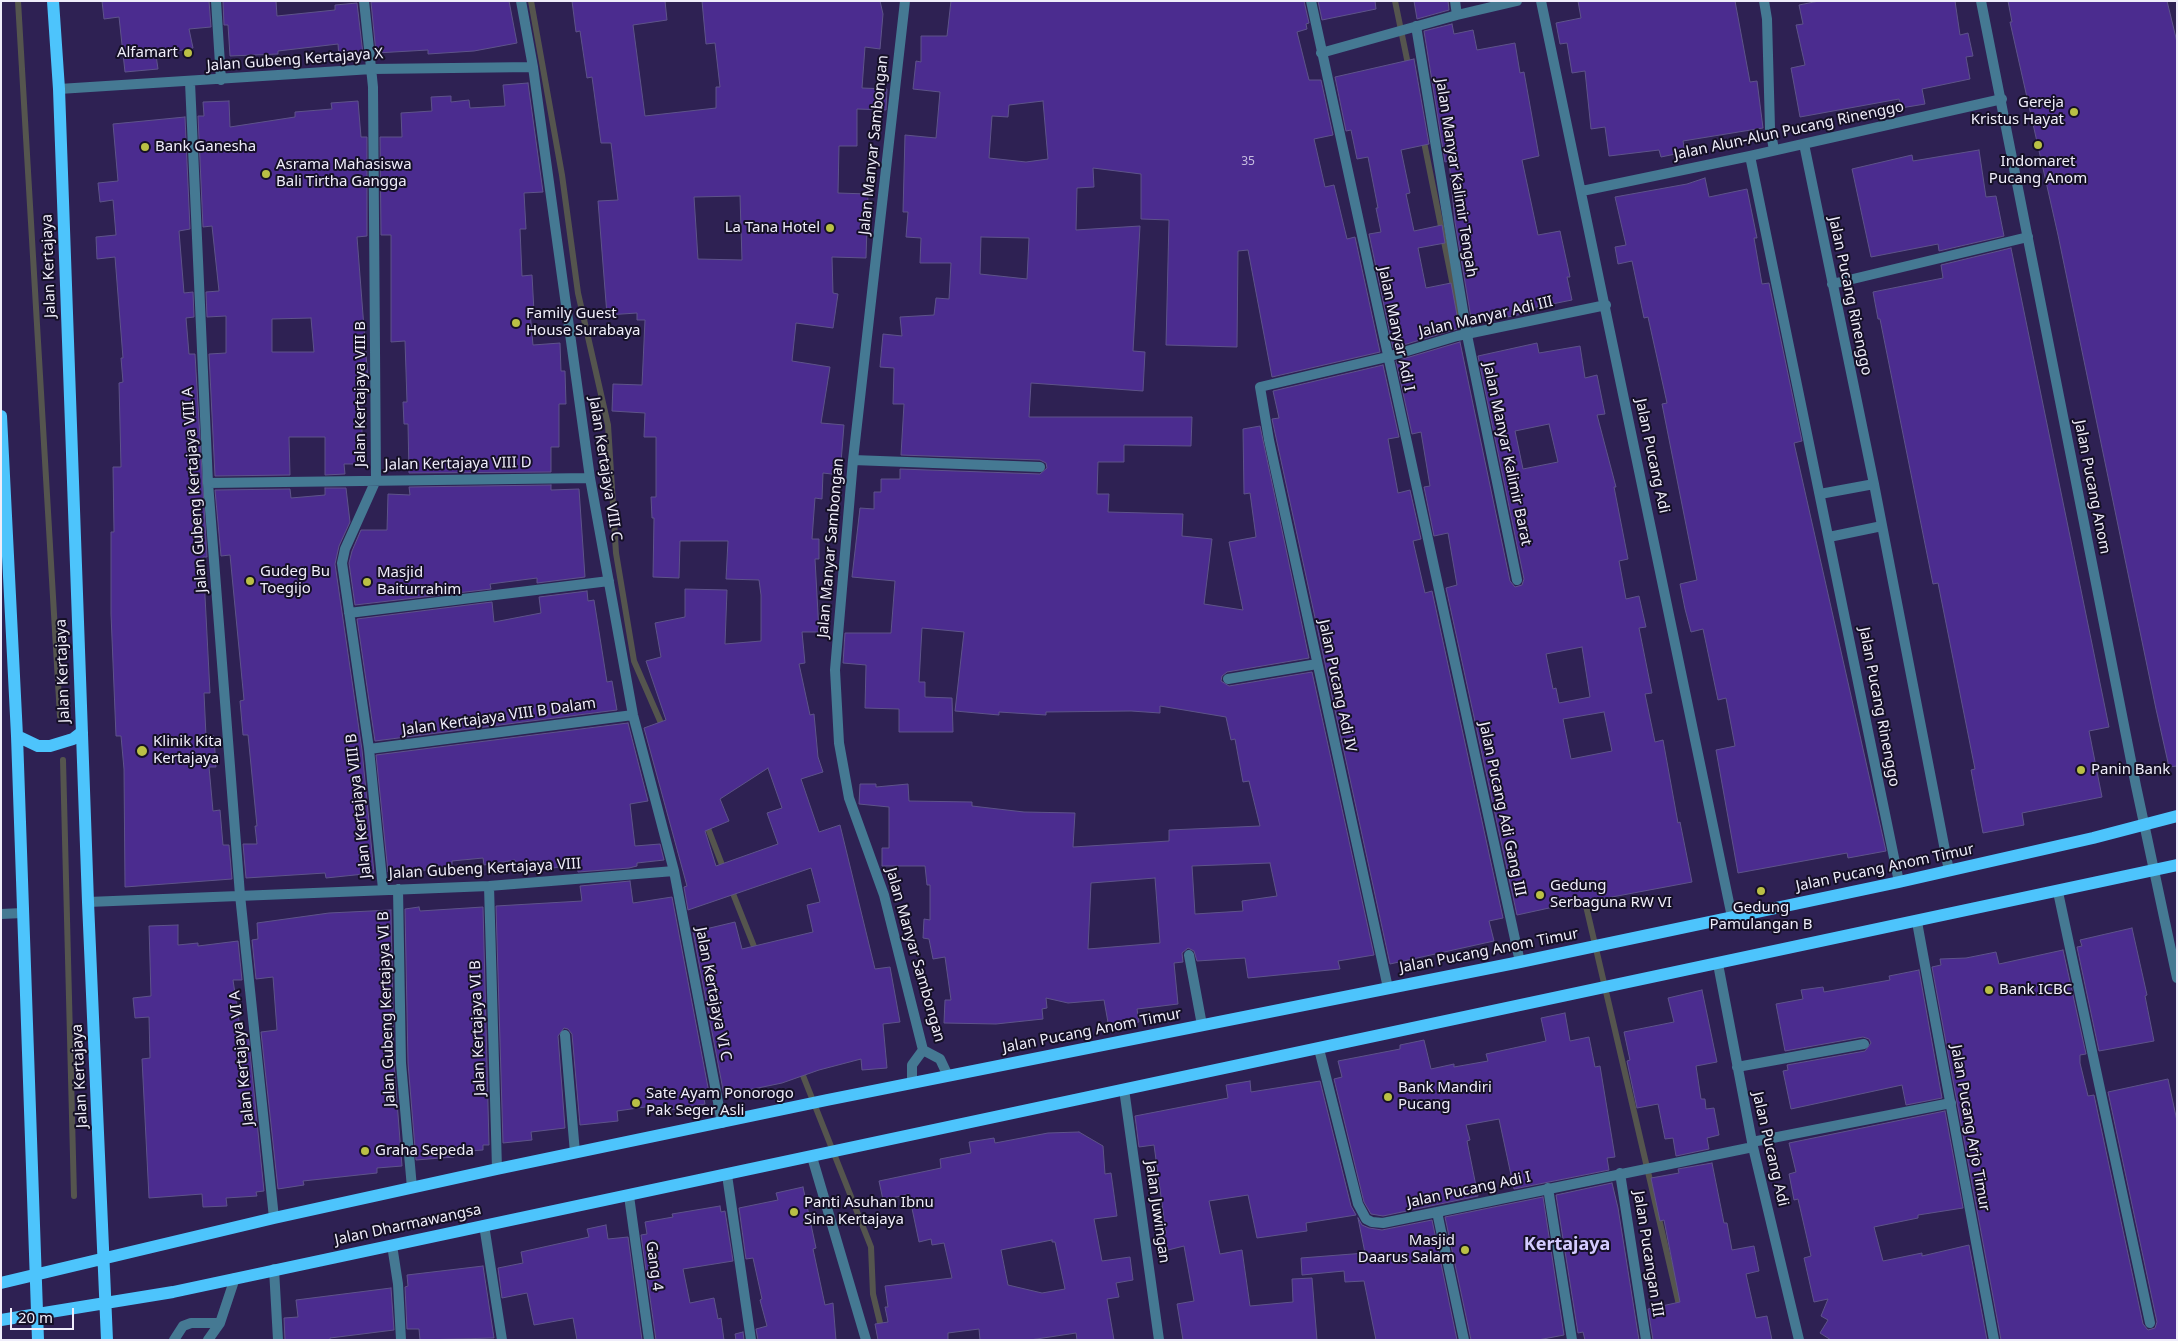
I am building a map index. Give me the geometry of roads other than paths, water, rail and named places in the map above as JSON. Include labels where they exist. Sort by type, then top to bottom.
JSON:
[{"type":"main road","name":"Jalan Kertajaya","points":[[53,1],[59,89],[88,902],[107,1340]]},
{"type":"main road","points":[[1,416],[16,736],[38,1340]]},
{"type":"main road","points":[[16,736],[32,744],[50,746],[72,739],[82,732]]},
{"type":"main road","name":"Jalan Pucang Anom Timur","points":[[722,1123],[827,1100],[1520,962],[1949,871],[2093,838],[2144,823],[2177,816]]},
{"type":"main road","points":[[816,1156],[2177,866]]},
{"type":"main road","points":[[1,1283],[36,1273],[274,1218],[497,1169],[722,1123]]},
{"type":"main road","name":"Jalan Dharmawangsa","points":[[1,1320],[106,1304],[236,1278],[816,1156]]},
{"type":"street","points":[[216,1],[221,80]]},
{"type":"street","name":"Jalan Kertajaya VIII B","points":[[364,1],[372,69],[376,480],[343,555],[349,613],[369,750],[383,889]]},
{"type":"street","name":"Jalan Kertajaya VIII C","points":[[521,1],[533,67],[590,478],[633,715],[674,872]]},
{"type":"street","name":"Jalan Manyar Sambongan","points":[[905,1],[853,460],[835,670],[839,743],[849,798],[884,895],[924,1050],[940,1059],[948,1076]]},
{"type":"street","name":"Jalan Manyar Adi I","points":[[1311,1],[1454,663]]},
{"type":"street","points":[[1455,1],[1457,15]]},
{"type":"street","points":[[1321,53],[1457,15],[1517,1]]},
{"type":"street","name":"Jalan Pucang Adi","points":[[1542,1],[1732,917]]},
{"type":"street","points":[[1764,1],[1767,19],[1770,128],[1774,150]]},
{"type":"street","name":"Jalan Pucang Anom","points":[[1981,1],[2002,99],[2144,823],[2177,978]]},
{"type":"street","name":"Jalan Manyar Kalimir Tengah","points":[[1414,27],[1462,335]]},
{"type":"street","name":"Jalan Gubeng Kertajaya X","points":[[59,89],[372,69],[533,67]]},
{"type":"street","name":"Jalan Gubeng Kertajaya VIII A","points":[[190,82],[208,483],[240,896]]},
{"type":"street","name":"Jalan Alun-Alun Pucang Rinenggo","points":[[1582,190],[1750,156],[2002,99]]},
{"type":"street","name":"Jalan Pucang Rinenggo","points":[[1804,144],[1874,484],[1949,871]]},
{"type":"street","name":"Jalan Pucang Rinenggo","points":[[1750,156],[1899,882]]},
{"type":"street","points":[[1832,284],[2028,236]]},
{"type":"street","name":"Jalan Manyar Adi III","points":[[1259,389],[1262,385],[1387,357],[1462,335],[1606,305]]},
{"type":"street","name":"Jalan Manyar Kalimir Barat","points":[[1462,335],[1517,580]]},
{"type":"street","name":"Jalan Pucang Adi IV","points":[[1259,389],[1388,988]]},
{"type":"street","points":[[853,460],[1040,467]]},
{"type":"street","name":"Jalan Kertajaya VIII D","points":[[208,483],[590,478]]},
{"type":"street","points":[[1820,494],[1874,484]]},
{"type":"street","points":[[1829,537],[1882,526]]},
{"type":"street","points":[[349,613],[609,581]]},
{"type":"street","name":"Jalan Pucang Adi Gang III","points":[[1454,663],[1520,962]]},
{"type":"street","points":[[1228,679],[1317,664]]},
{"type":"street","name":"Jalan Kertajaya VIII B Dalam","points":[[369,750],[633,715]]},
{"type":"street","name":"Jalan Gubeng Kertajaya VIII","points":[[88,902],[398,888],[489,886],[674,872]]},
{"type":"street","name":"Jalan Kertajaya VI C","points":[[674,872],[722,1123]]},
{"type":"street","name":"Jalan Kertajaya VI B","points":[[489,886],[497,1169]]},
{"type":"street","name":"Jalan Gubeng Kertajaya VI B","points":[[398,888],[401,1063],[412,1188]]},
{"type":"street","points":[[2058,892],[2150,1323]]},
{"type":"street","name":"Jalan Kertajaya VI A","points":[[240,896],[274,1218]]},
{"type":"street","points":[[1,914],[23,913]]},
{"type":"street","name":"Jalan Pucang Arjo Timur","points":[[1917,922],[1994,1340]]},
{"type":"street","points":[[1189,956],[1202,1025]]},
{"type":"street","name":"Jalan Pucang Adi","points":[[1718,964],[1752,1144],[1799,1340]]},
{"type":"street","points":[[565,1035],[575,1153]]},
{"type":"street","points":[[1736,1067],[1864,1044]]},
{"type":"street","name":"Jalan Pucang Adi I","points":[[1319,1049],[1361,1212],[1372,1222],[1383,1223],[1951,1103]]},
{"type":"street","points":[[912,1083],[912,1065],[924,1050]]},
{"type":"street","name":"Jalan Juwingan","points":[[1124,1089],[1159,1340]]},
{"type":"street","points":[[816,1156],[866,1340]]},
{"type":"street","name":"Jalan Pucangan III","points":[[1620,1173],[1646,1340]]},
{"type":"street","points":[[727,1175],[751,1340]]},
{"type":"street","points":[[1548,1188],[1572,1340]]},
{"type":"street","name":"Gang 4","points":[[628,1196],[649,1340]]},
{"type":"street","points":[[1437,1212],[1464,1340]]},
{"type":"street","points":[[484,1225],[502,1340]]},
{"type":"street","points":[[392,1244],[398,1284],[401,1340]]},
{"type":"street","points":[[274,1269],[278,1340]]},
{"type":"street","points":[[208,1340],[220,1323],[236,1278]]},
{"type":"street","points":[[174,1340],[183,1326],[191,1322],[220,1323]]},
{"type":"waterway","points":[[18,1],[60,716]]},
{"type":"waterway","points":[[531,1],[562,175],[578,293],[608,425],[616,553],[634,661],[664,730]]},
{"type":"waterway","points":[[1395,1],[1409,69]]},
{"type":"waterway","points":[[1423,137],[1461,326]]},
{"type":"waterway","points":[[63,760],[74,1196]]},
{"type":"waterway","points":[[706,823],[724,870]]},
{"type":"waterway","points":[[730,886],[757,954]]},
{"type":"waterway","points":[[1583,893],[1680,1309]]},
{"type":"waterway","points":[[800,1068],[871,1247],[873,1294],[882,1331]]},
{"type":"place","name":"Alfamart","points":[[188,53]]},
{"type":"place","name":"Gereja Kristus Hayat","points":[[2074,112]]},
{"type":"place","name":"Indomaret Pucang Anom","points":[[2038,145]]},
{"type":"place","name":"Bank Ganesha","points":[[145,147]]},
{"type":"place","name":"Asrama Mahasiswa Bali Tirtha Gangga","points":[[266,174]]},
{"type":"place","name":"La Tana Hotel","points":[[830,228]]},
{"type":"place","name":"Family Guest House Surabaya","points":[[516,323]]},
{"type":"place","name":"Gudeg Bu Toegijo","points":[[250,581]]},
{"type":"place","name":"Masjid Baiturrahim","points":[[367,582]]},
{"type":"place","name":"Klinik Kita Kertajaya","points":[[142,751]]},
{"type":"place","name":"Panin Bank","points":[[2081,770]]},
{"type":"place","name":"Gedung Pamulangan B","points":[[1761,891]]},
{"type":"place","name":"Gedung Serbaguna RW VI","points":[[1540,895]]},
{"type":"place","name":"Bank ICBC","points":[[1989,990]]},
{"type":"place","name":"Bank Mandiri Pucang","points":[[1388,1097]]},
{"type":"place","name":"Sate Ayam Ponorogo Pak Seger Asli","points":[[636,1103]]},
{"type":"place","name":"Graha Sepeda","points":[[365,1151]]},
{"type":"place","name":"Panti Asuhan Ibnu Sina Kertajaya","points":[[794,1212]]},
{"type":"place","name":"Masjid Daarus Salam","points":[[1465,1250]]},
{"type":"district","name":"Kertajaya","points":[[1567,1245]]}]
